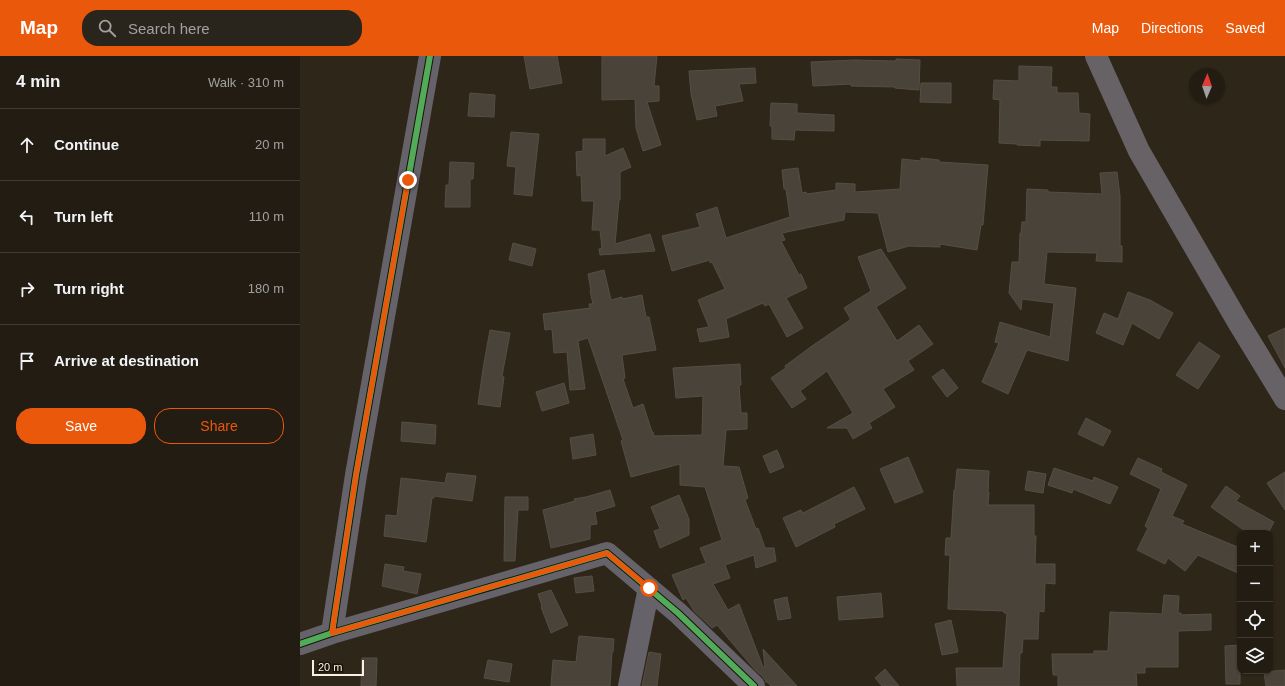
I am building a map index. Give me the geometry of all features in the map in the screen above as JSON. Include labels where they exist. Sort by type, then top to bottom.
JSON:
[{"type":"main road","points":[[1096,56],[1139,151],[1238,322],[1285,399]]},
{"type":"street","points":[[332,633],[356,475],[430,56]]},
{"type":"street","points":[[300,644],[332,633],[607,553],[678,613],[754,686]]},
{"type":"street","points":[[629,686],[649,588]]},
{"type":"building","points":[[524,56],[557,56],[562,83],[530,89]]},
{"type":"building","points":[[602,56],[657,56],[654,86],[659,86],[659,101],[647,102],[661,145],[643,151],[636,128],[635,99],[602,100]]},
{"type":"building","points":[[896,59],[920,60],[919,90],[895,87],[851,86],[851,84],[813,86],[811,62],[854,60],[896,61]]},
{"type":"building","points":[[1019,66],[1052,67],[1051,87],[1057,87],[1057,93],[1078,93],[1079,113],[1090,114],[1089,141],[1040,140],[1040,146],[999,143],[1000,100],[993,99],[994,80],[1019,81]]},
{"type":"building","points":[[755,68],[756,83],[739,84],[743,101],[715,106],[717,116],[697,120],[691,94],[689,71]]},
{"type":"building","points":[[921,83],[951,83],[951,103],[920,102]]},
{"type":"building","points":[[470,93],[495,95],[494,117],[468,116]]},
{"type":"building","points":[[771,103],[797,104],[797,113],[834,115],[834,131],[795,130],[794,140],[772,139],[772,126],[770,126]]},
{"type":"building","points":[[511,132],[539,134],[532,196],[514,194],[516,167],[507,166]]},
{"type":"building","points":[[583,139],[605,139],[605,156],[623,148],[631,167],[620,172],[620,200],[615,244],[650,234],[655,251],[600,255],[599,249],[602,248],[600,230],[592,230],[594,201],[582,201],[581,175],[577,176],[576,152],[583,151]]},
{"type":"building","points":[[921,158],[939,160],[939,162],[988,165],[983,225],[981,225],[977,250],[940,244],[940,247],[909,246],[888,252],[878,213],[845,212],[844,220],[782,233],[785,240],[781,241],[799,275],[801,274],[807,288],[786,298],[803,328],[787,337],[769,304],[765,306],[763,303],[726,319],[729,337],[700,342],[697,329],[709,327],[698,300],[725,289],[712,262],[710,263],[710,260],[672,271],[662,236],[700,227],[696,214],[717,207],[726,238],[790,217],[786,189],[784,189],[782,170],[798,168],[802,193],[806,192],[807,194],[836,190],[836,183],[855,184],[855,192],[900,189],[902,159],[921,161]]},
{"type":"building","points":[[450,162],[474,163],[473,179],[470,179],[470,207],[445,207],[446,185],[449,185]]},
{"type":"building","points":[[1117,172],[1120,196],[1120,246],[1122,246],[1122,262],[1096,261],[1097,253],[1047,252],[1044,284],[1076,288],[1068,361],[1027,350],[1008,394],[982,382],[999,343],[995,342],[1000,322],[1050,337],[1054,303],[1022,299],[1021,310],[1009,293],[1012,262],[1019,262],[1020,233],[1022,222],[1026,222],[1027,189],[1048,190],[1048,192],[1102,194],[1100,173]]},
{"type":"building","points":[[513,243],[536,249],[532,266],[509,260]]},
{"type":"building","points":[[881,249],[906,288],[876,307],[897,341],[919,325],[933,344],[908,361],[914,370],[883,389],[895,407],[869,423],[872,428],[853,439],[847,428],[827,428],[853,413],[827,371],[800,391],[806,399],[792,408],[771,378],[786,368],[785,366],[812,346],[850,320],[844,308],[871,291],[858,257]]},
{"type":"building","points":[[604,270],[611,300],[622,297],[622,299],[642,295],[646,317],[649,317],[656,350],[622,355],[625,378],[623,379],[633,408],[643,404],[654,436],[702,435],[703,396],[676,398],[673,368],[740,364],[741,385],[739,385],[741,413],[747,413],[747,429],[726,430],[723,466],[739,467],[748,498],[745,500],[756,529],[758,528],[765,548],[774,548],[776,561],[756,568],[754,555],[725,565],[730,578],[713,584],[728,610],[739,604],[763,667],[765,667],[763,649],[797,686],[771,686],[755,670],[717,625],[712,628],[694,611],[686,598],[683,600],[672,575],[706,563],[700,548],[722,540],[705,487],[680,485],[680,464],[631,477],[621,441],[623,440],[588,338],[578,341],[585,389],[570,390],[567,352],[554,353],[552,329],[545,330],[543,314],[590,308],[589,304],[593,304],[588,274]]},
{"type":"building","points":[[1128,292],[1150,300],[1173,313],[1159,339],[1132,323],[1123,345],[1096,333],[1104,313],[1118,319]]},
{"type":"building","points":[[1285,328],[1285,368],[1268,336]]},
{"type":"building","points":[[490,330],[510,333],[502,376],[504,377],[500,407],[478,404]]},
{"type":"building","points":[[1199,342],[1220,356],[1198,389],[1176,375]]},
{"type":"building","points":[[943,369],[958,388],[947,397],[932,377]]},
{"type":"building","points":[[564,383],[569,403],[542,411],[536,392]]},
{"type":"building","points":[[1086,418],[1111,431],[1103,446],[1078,434]]},
{"type":"building","points":[[402,422],[436,425],[435,444],[401,441]]},
{"type":"building","points":[[593,434],[596,455],[573,459],[570,438]]},
{"type":"building","points":[[777,450],[784,467],[770,473],[763,456]]},
{"type":"building","points":[[908,457],[923,492],[895,503],[880,469]]},
{"type":"building","points":[[1138,458],[1162,469],[1161,472],[1187,485],[1172,516],[1184,521],[1182,524],[1237,547],[1237,573],[1198,555],[1185,571],[1168,558],[1165,564],[1137,550],[1148,528],[1145,526],[1161,489],[1130,474]]},
{"type":"building","points":[[1054,468],[1093,481],[1094,477],[1118,487],[1110,504],[1073,489],[1072,493],[1048,485]]},
{"type":"building","points":[[957,469],[989,471],[988,505],[1034,505],[1034,536],[1036,536],[1035,564],[1055,564],[1055,584],[1045,583],[1044,612],[1039,611],[1038,639],[1023,639],[1022,653],[1020,653],[1019,686],[957,686],[956,668],[1003,668],[1007,613],[1004,613],[1004,611],[948,609],[950,555],[945,555],[946,538],[951,538]]},
{"type":"building","points":[[1028,471],[1046,474],[1043,493],[1025,490]]},
{"type":"building","points":[[1285,472],[1285,510],[1267,483]]},
{"type":"building","points":[[447,473],[476,476],[472,501],[434,496],[434,498],[432,498],[426,542],[384,536],[386,515],[397,516],[401,478],[445,483]]},
{"type":"building","points":[[1226,486],[1240,496],[1236,501],[1274,522],[1270,530],[1244,530],[1211,507]]},
{"type":"building","points":[[854,487],[865,509],[834,524],[835,527],[796,547],[783,518],[801,510],[803,513]]},
{"type":"building","points":[[610,490],[615,506],[595,512],[597,524],[590,525],[590,539],[551,548],[543,510],[575,501],[574,499]]},
{"type":"building","points":[[679,495],[689,519],[689,535],[660,548],[654,531],[660,529],[651,507]]},
{"type":"building","points":[[505,497],[528,497],[528,510],[518,510],[515,561],[504,561]]},
{"type":"building","points":[[385,564],[404,567],[403,571],[421,574],[417,594],[382,586]]},
{"type":"building","points":[[592,576],[594,591],[576,593],[574,578]]},
{"type":"building","points":[[551,590],[568,625],[551,633],[541,607],[538,594]]},
{"type":"building","points":[[881,593],[883,617],[839,620],[837,597]]},
{"type":"building","points":[[1164,595],[1179,596],[1178,613],[1181,613],[1181,615],[1211,614],[1211,630],[1178,631],[1178,667],[1145,667],[1145,673],[1136,673],[1137,686],[1058,686],[1058,675],[1053,675],[1052,654],[1094,654],[1094,651],[1108,651],[1110,612],[1162,614]]},
{"type":"building","points":[[787,597],[791,618],[778,620],[774,600]]},
{"type":"building","points":[[951,620],[958,652],[942,655],[935,624]]},
{"type":"building","points":[[579,636],[614,639],[610,686],[551,686],[553,660],[576,662]]},
{"type":"building","points":[[1237,645],[1237,674],[1240,674],[1240,684],[1226,684],[1225,646]]},
{"type":"building","points":[[649,652],[661,654],[657,686],[642,686]]},
{"type":"building","points":[[362,658],[377,658],[376,686],[361,686]]},
{"type":"building","points":[[488,660],[512,664],[509,682],[484,678]]},
{"type":"building","points":[[885,669],[899,686],[882,686],[875,678]]},
{"type":"building","points":[[1285,670],[1285,686],[1266,686],[1264,674],[1273,674],[1273,671]]},
{"type":"cycle path","points":[[332,633],[356,475],[430,56]]},
{"type":"cycle path","points":[[300,644],[332,633],[607,553],[678,613],[754,686]]},
{"type":"route","points":[[408,180],[356,475],[332,633],[607,553],[649,588]]}]
